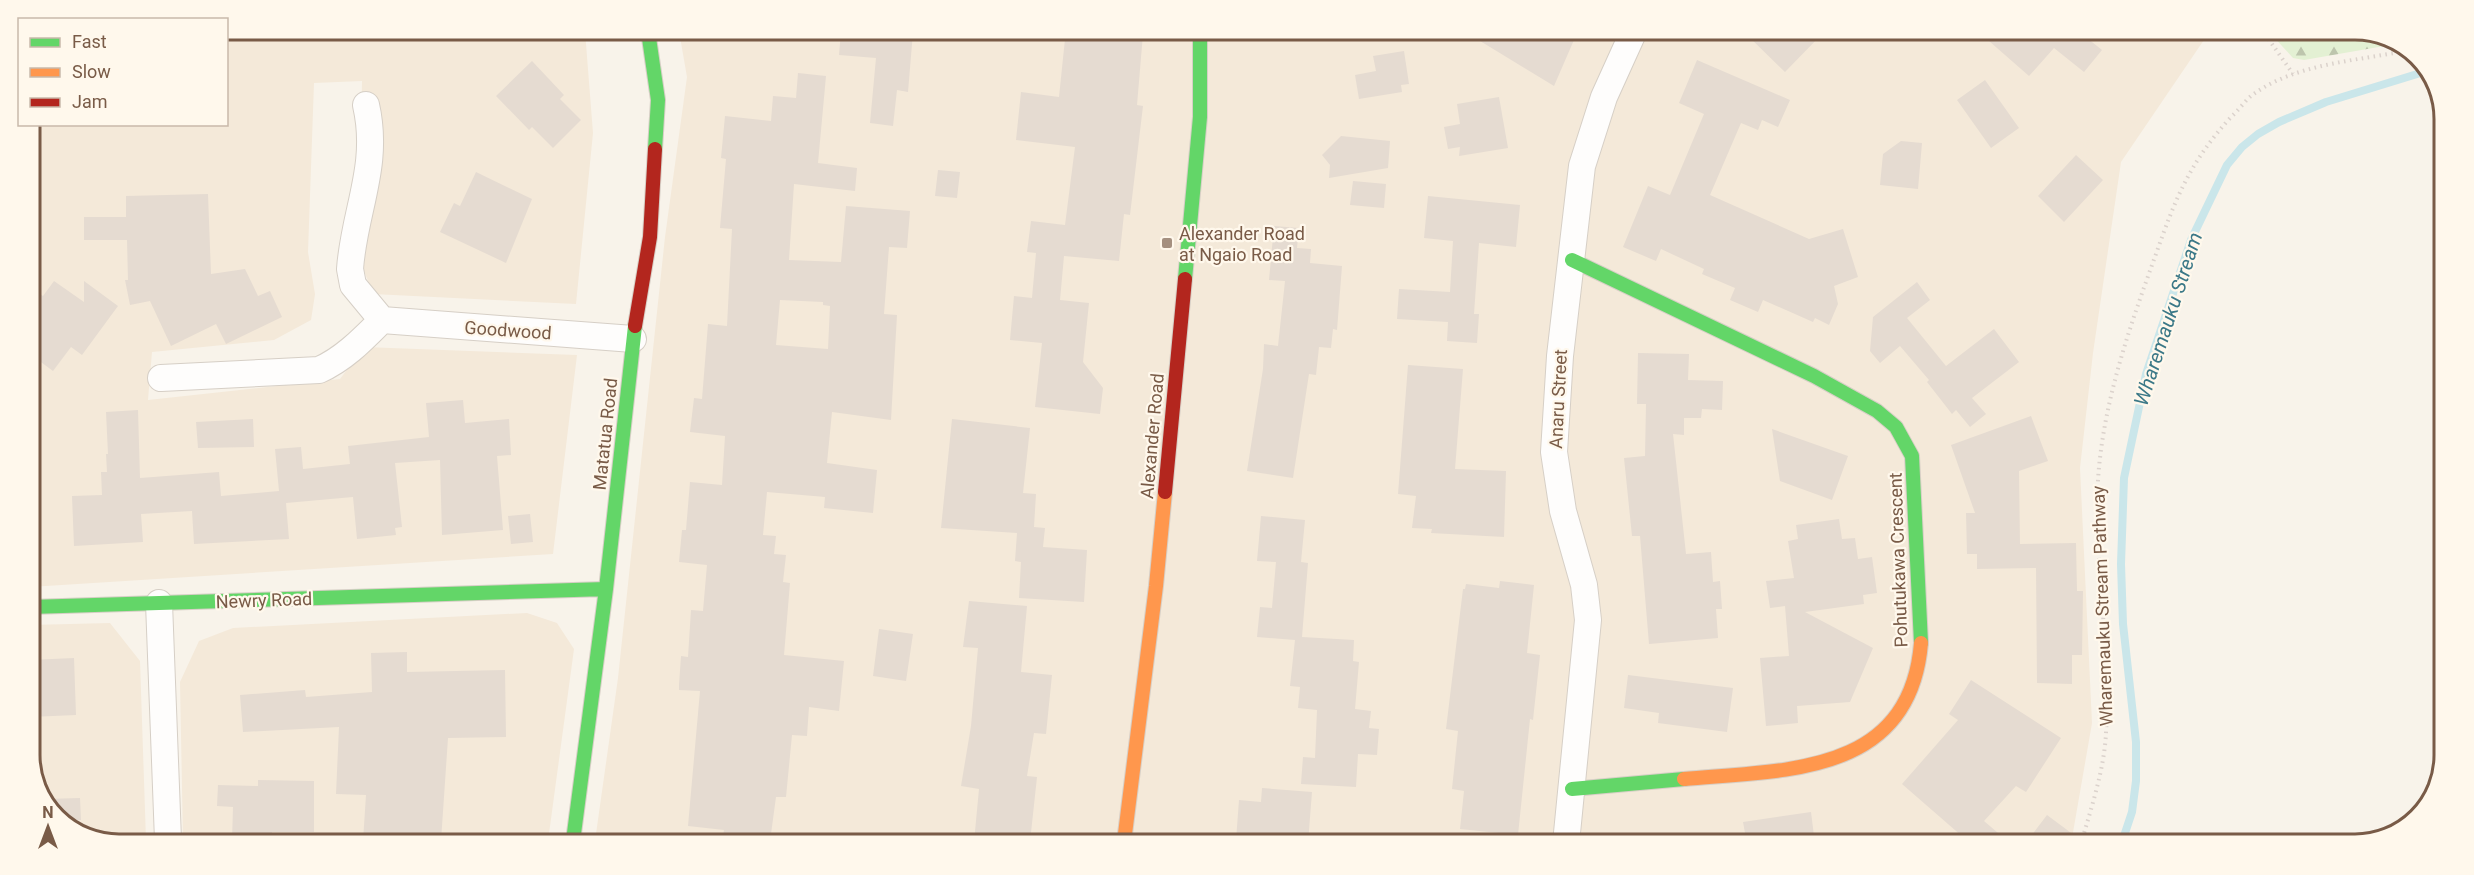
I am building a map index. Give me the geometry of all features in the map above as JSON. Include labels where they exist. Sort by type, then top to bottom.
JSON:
[{"type":"street","name":"Matatua Road","points":[[574,834],[606,589],[633,339],[650,237],[657,155],[658,100],[649,40]]},
{"type":"street","name":"Alexander Road","points":[[1126,834],[1156,586],[1200,117],[1201,40]]},
{"type":"street","name":"Anaru Street","points":[[1567,834],[1588,620],[1584,585],[1563,511],[1554,452],[1560,356],[1582,166],[1604,97],[1630,40]]},
{"type":"street","points":[[161,378],[319,370],[353,348],[382,320],[353,285],[350,269],[369,170],[372,135],[366,105]]},
{"type":"street","name":"Pohutukawa Crescent","points":[[1572,260],[1814,376],[1877,411],[1896,427],[1912,456],[1921,645],[1914,685],[1893,719],[1858,750],[1806,768],[1572,789]]},
{"type":"street","name":"Goodwood","points":[[382,320],[633,339]]},
{"type":"street","name":"Newry Road","points":[[41,607],[606,589]]},
{"type":"street","points":[[159,603],[168,834]]},
{"type":"path","points":[[2269,40],[2293,74]]},
{"type":"path","name":"Wharemauku Stream Pathway","points":[[2084,834],[2098,783],[2106,734],[2106,681],[2098,562],[2098,478],[2111,399],[2129,331],[2188,172],[2214,136],[2251,96],[2293,74],[2396,53]]},
{"type":"shaded area","points":[[228,40],[586,40],[593,133],[576,304],[373,294],[359,258],[362,81],[314,83],[308,252],[315,294],[311,320],[274,340],[152,352],[148,400],[340,379],[364,347],[577,355],[553,554],[41,586],[40,126],[228,126]]},
{"type":"shaded area","points":[[681,40],[2204,40],[2121,162],[2093,353],[2080,468],[2092,723],[2073,834],[596,834],[618,678],[665,237],[687,77]]},
{"type":"shaded area","points":[[527,613],[557,623],[574,649],[549,834],[183,834],[180,682],[199,641],[233,628]]},
{"type":"shaded area","points":[[110,623],[140,661],[146,834],[110,834],[94,830],[78,822],[78,797],[52,797],[42,771],[41,625]]},
{"type":"green space","points":[[2276,40],[2354,40],[2383,46],[2304,60],[2293,58]]},
{"type":"building","points":[[840,40],[912,40],[908,92],[897,90],[893,126],[870,123],[876,58],[839,55]]},
{"type":"building","points":[[1065,40],[1142,40],[1137,105],[1143,106],[1130,215],[1124,214],[1119,261],[1064,256],[1060,300],[1089,303],[1083,362],[1103,388],[1100,414],[1035,407],[1042,343],[1010,340],[1014,296],[1032,298],[1036,253],[1027,252],[1031,221],[1065,225],[1075,147],[1016,140],[1021,92],[1059,97]]},
{"type":"building","points":[[1478,40],[1574,40],[1554,86]]},
{"type":"building","points":[[1752,40],[1816,40],[1785,72]]},
{"type":"building","points":[[1988,40],[2090,40],[2102,50],[2084,72],[2054,48],[2029,76]]},
{"type":"building","points":[[1404,51],[1409,84],[1401,85],[1402,92],[1359,99],[1355,75],[1376,71],[1373,56]]},
{"type":"building","points":[[1697,60],[1790,100],[1778,127],[1762,120],[1758,130],[1741,123],[1710,195],[1809,239],[1843,229],[1858,277],[1834,286],[1838,304],[1829,325],[1815,318],[1813,322],[1763,300],[1758,312],[1730,300],[1735,288],[1702,274],[1704,269],[1661,249],[1656,261],[1623,247],[1648,186],[1670,195],[1704,114],[1679,103]]},
{"type":"building","points":[[532,61],[564,95],[560,99],[581,120],[553,148],[532,127],[529,130],[496,96]]},
{"type":"building","points":[[798,73],[826,76],[818,163],[857,168],[855,191],[794,184],[789,260],[841,262],[846,206],[910,211],[907,248],[889,247],[884,314],[897,315],[891,420],[832,412],[827,463],[877,470],[873,513],[824,508],[825,497],[767,492],[763,535],[776,536],[774,554],[786,555],[783,582],[790,583],[784,655],[844,661],[839,711],[809,707],[807,736],[792,735],[786,797],[776,797],[771,834],[723,834],[724,830],[688,826],[700,691],[679,690],[681,656],[688,657],[691,610],[703,611],[707,565],[679,562],[682,530],[686,530],[690,482],[722,485],[725,436],[690,432],[694,398],[702,399],[708,324],[727,326],[732,229],[720,228],[726,159],[721,158],[725,116],[771,121],[773,96],[796,98]],"holes":[[[780,300],[823,302],[823,305],[830,306],[828,349],[776,345]]]},
{"type":"building","points":[[1985,80],[2019,128],[1991,148],[1957,100]]},
{"type":"building","points":[[1499,97],[1508,148],[1459,156],[1460,147],[1448,149],[1444,127],[1460,124],[1457,104]]},
{"type":"building","points":[[1341,136],[1390,141],[1388,168],[1329,178],[1330,165],[1322,155]]},
{"type":"building","points":[[1901,141],[1922,143],[1918,189],[1880,185],[1883,154]]},
{"type":"building","points":[[2076,155],[2103,180],[2064,222],[2038,196]]},
{"type":"building","points":[[938,170],[960,172],[957,198],[935,196]]},
{"type":"building","points":[[476,172],[532,199],[506,263],[440,232],[454,203],[460,206]]},
{"type":"building","points":[[1353,181],[1386,184],[1384,208],[1350,205]]},
{"type":"building","points":[[208,194],[211,274],[245,269],[258,296],[270,291],[282,317],[226,344],[216,324],[171,346],[150,301],[130,305],[125,280],[128,280],[127,240],[84,240],[84,217],[126,217],[126,196]]},
{"type":"building","points":[[1428,196],[1520,205],[1516,247],[1479,243],[1474,314],[1479,314],[1477,343],[1447,341],[1448,322],[1397,319],[1399,289],[1450,292],[1453,241],[1424,238]]},
{"type":"building","points":[[1274,226],[1299,228],[1297,248],[1311,249],[1310,263],[1342,266],[1337,330],[1333,329],[1331,348],[1319,347],[1316,375],[1309,374],[1293,478],[1247,471],[1263,369],[1264,344],[1278,346],[1285,281],[1269,280]]},
{"type":"building","points":[[54,281],[84,302],[84,281],[118,306],[82,355],[71,347],[53,371],[40,362],[40,294],[43,296]]},
{"type":"building","points":[[1917,282],[1930,300],[1907,318],[1946,366],[1994,329],[2019,362],[1972,398],[1986,414],[1970,427],[1956,410],[1952,414],[1927,382],[1929,380],[1900,346],[1880,363],[1870,351],[1873,317]]},
{"type":"building","points":[[1638,353],[1689,354],[1688,380],[1723,381],[1722,410],[1702,409],[1701,418],[1684,418],[1684,435],[1673,434],[1686,554],[1711,552],[1713,582],[1720,581],[1722,609],[1716,609],[1718,638],[1649,644],[1640,536],[1632,536],[1624,458],[1645,456],[1646,404],[1637,404]]},
{"type":"building","points":[[1408,365],[1463,369],[1455,469],[1506,471],[1504,537],[1431,533],[1432,529],[1412,528],[1416,496],[1398,494]]},
{"type":"building","points":[[463,400],[465,423],[509,419],[511,455],[497,456],[503,530],[442,535],[440,460],[395,463],[402,527],[395,528],[396,535],[357,539],[353,497],[286,503],[289,539],[194,544],[192,511],[141,514],[143,542],[74,546],[72,496],[102,495],[101,472],[107,472],[106,454],[108,454],[106,412],[138,410],[140,478],[219,472],[221,496],[279,491],[275,449],[301,447],[303,469],[350,464],[348,446],[429,437],[426,403]]},
{"type":"building","points":[[2031,416],[2048,461],[2019,471],[2020,544],[2076,543],[2077,591],[2083,591],[2082,655],[2072,655],[2072,684],[2037,683],[2036,568],[1977,569],[1977,554],[1967,554],[1966,513],[1975,513],[1951,445]]},
{"type":"building","points":[[253,419],[254,447],[198,448],[196,422]]},
{"type":"building","points":[[952,419],[1030,428],[1023,493],[1036,494],[1034,527],[1045,528],[1043,547],[1087,550],[1084,602],[1019,598],[1021,562],[1015,561],[1017,533],[941,528]]},
{"type":"building","points":[[1772,429],[1848,456],[1832,500],[1780,481]]},
{"type":"building","points":[[530,514],[533,542],[511,544],[508,516]]},
{"type":"building","points":[[1261,516],[1305,520],[1301,562],[1308,563],[1302,637],[1354,640],[1353,661],[1359,662],[1355,709],[1371,711],[1369,728],[1379,729],[1377,755],[1358,754],[1356,787],[1301,784],[1303,757],[1315,758],[1317,710],[1298,708],[1300,687],[1290,686],[1295,640],[1257,637],[1260,607],[1272,608],[1276,562],[1257,561]]},
{"type":"building","points":[[1839,519],[1842,539],[1855,538],[1858,559],[1872,557],[1877,593],[1863,595],[1864,604],[1805,612],[1873,648],[1850,702],[1797,706],[1798,723],[1766,726],[1760,658],[1789,656],[1785,606],[1770,608],[1766,581],[1794,578],[1788,541],[1798,539],[1796,525]]},
{"type":"building","points":[[1500,581],[1534,585],[1527,653],[1540,655],[1533,720],[1530,719],[1518,834],[1460,829],[1464,791],[1452,789],[1458,731],[1446,729],[1463,589],[1466,584],[1499,588]]},
{"type":"building","points":[[969,601],[1027,606],[1021,672],[1052,675],[1046,734],[1034,733],[1027,776],[1037,777],[1031,834],[975,834],[979,789],[961,786],[971,726],[978,648],[963,647]]},
{"type":"building","points":[[879,629],[913,634],[906,681],[873,676]]},
{"type":"building","points":[[407,652],[407,672],[505,670],[506,737],[448,738],[441,834],[363,834],[366,795],[336,794],[339,727],[243,732],[240,695],[305,690],[306,697],[372,692],[371,653]]},
{"type":"building","points":[[74,658],[76,715],[41,717],[41,660]]},
{"type":"building","points":[[1628,675],[1733,688],[1727,732],[1658,723],[1659,713],[1624,708]]},
{"type":"building","points":[[1971,680],[2061,738],[2026,792],[2016,786],[1984,821],[1999,834],[1960,834],[1902,784],[1958,720],[1949,714]]},
{"type":"building","points":[[258,780],[314,781],[314,832],[232,834],[233,807],[217,806],[218,785],[258,786]]},
{"type":"building","points":[[1262,788],[1312,792],[1309,834],[1236,834],[1239,800],[1261,802]]},
{"type":"building","points":[[78,798],[80,798],[81,820],[78,820]]},
{"type":"building","points":[[1811,812],[1814,834],[1745,834],[1743,822]]},
{"type":"building","points":[[2047,815],[2073,834],[2033,834]]},
{"type":"waterway","name":"Wharemauku Stream","points":[[2125,834],[2132,812],[2136,781],[2136,742],[2123,624],[2121,564],[2124,478],[2146,374],[2191,240],[2227,165],[2242,147],[2258,134],[2279,122],[2326,102],[2418,74]]},
{"type":"traffic: fast","points":[[649,40],[658,100],[655,149]]},
{"type":"traffic: fast","points":[[1185,279],[1200,117],[1200,40]]},
{"type":"traffic: fast","points":[[1572,260],[1814,376],[1877,411],[1896,427],[1912,456],[1921,643]]},
{"type":"traffic: fast","points":[[574,834],[606,589],[635,326]]},
{"type":"traffic: fast","points":[[41,607],[606,589]]},
{"type":"traffic: fast","points":[[1572,789],[1684,779]]},
{"type":"traffic: slow","points":[[1125,834],[1156,586],[1165,492]]},
{"type":"traffic: slow","points":[[1684,779],[1762,773],[1800,767],[1836,758],[1868,742],[1893,719],[1912,687],[1921,643]]},
{"type":"traffic: jam","points":[[635,326],[650,237],[655,149]]},
{"type":"traffic: jam","points":[[1165,492],[1185,279]]},
{"type":"place","name":"Alexander Road at Ngaio Road","points":[[1167,243]]}]
